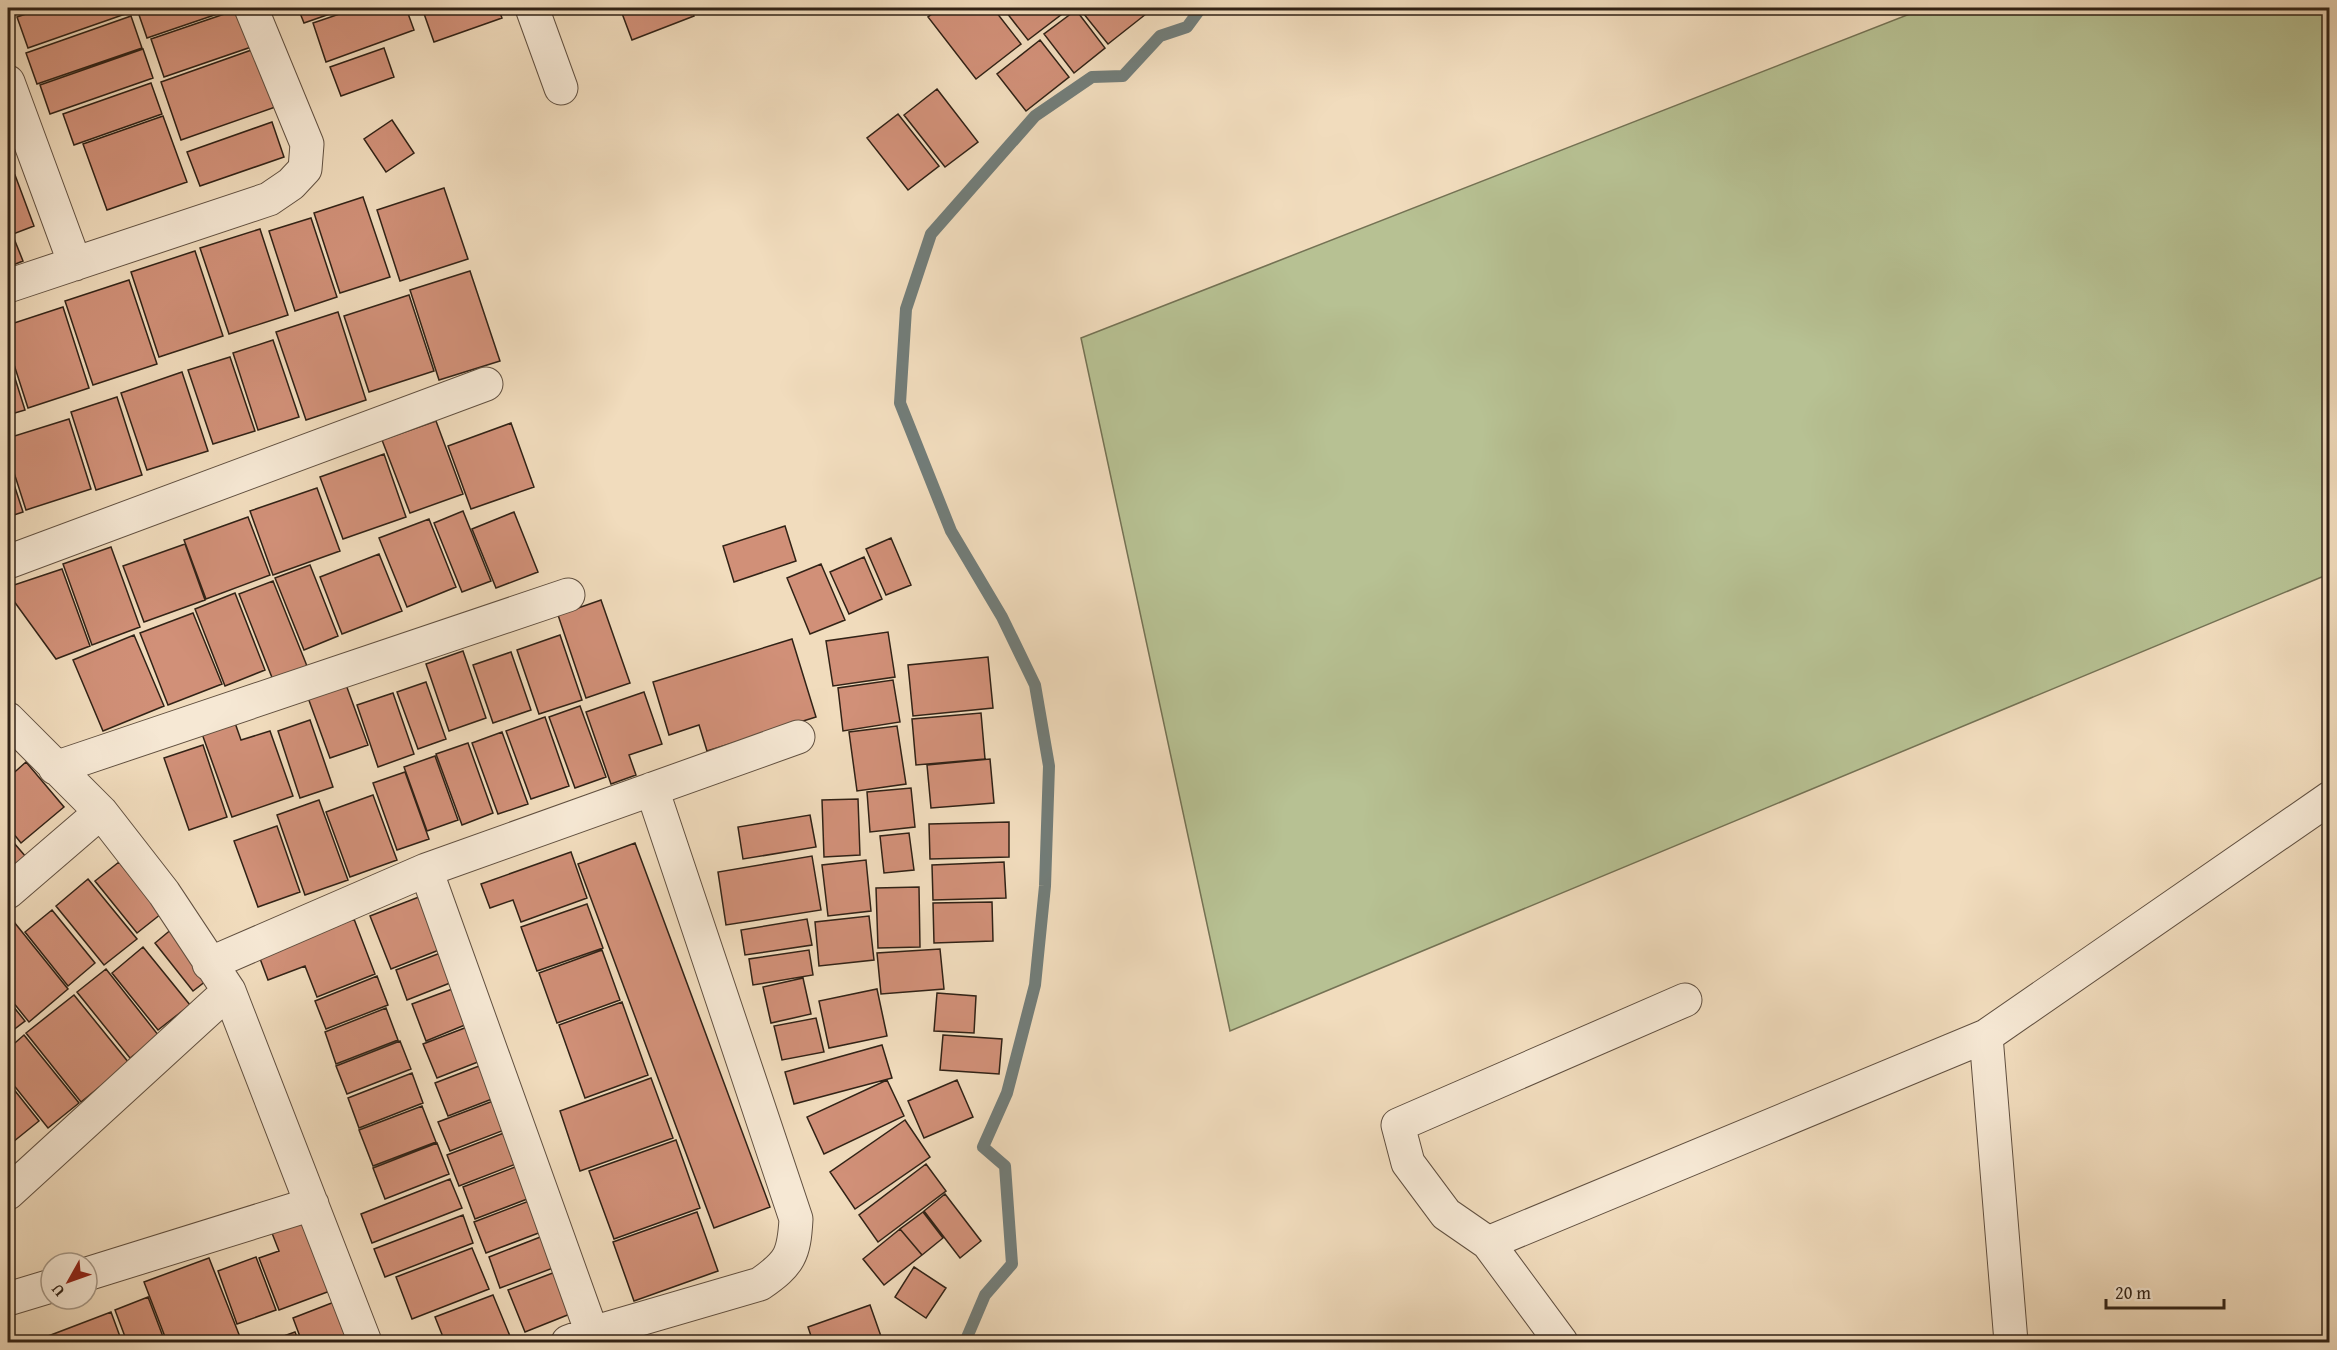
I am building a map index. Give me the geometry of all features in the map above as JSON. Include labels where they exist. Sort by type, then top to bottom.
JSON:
[{"type":"street","points":[[8,286],[268,199],[291,184],[305,169],[307,144],[251,8]]},
{"type":"street","points":[[532,8],[561,88]]},
{"type":"street","points":[[8,82],[75,264]]},
{"type":"street","points":[[8,562],[486,384]]},
{"type":"street","points":[[55,768],[568,596]]},
{"type":"street","points":[[8,719],[100,812],[164,893],[229,991],[365,1342]]},
{"type":"street","points":[[209,964],[426,870],[798,737]]},
{"type":"street","points":[[426,870],[580,1338],[760,1284],[783,1268],[794,1248],[796,1219],[652,789]]},
{"type":"street","points":[[1488,1243],[1986,1036],[2330,798]]},
{"type":"street","points":[[8,892],[100,812]]},
{"type":"street","points":[[8,1193],[229,991]]},
{"type":"street","points":[[1561,1342],[1488,1243],[1446,1214],[1408,1163],[1398,1125],[1685,1000]]},
{"type":"street","points":[[1986,1036],[2011,1342]]},
{"type":"street","points":[[99,1270],[312,1204]]},
{"type":"street","points":[[8,1299],[39,1290]]},
{"type":"green space","points":[[1925,8],[2329,8],[2329,574],[1230,1031],[1081,338]]},
{"type":"building","points":[[44,8],[130,8],[131,12],[28,48],[17,17]]},
{"type":"building","points":[[235,8],[147,38],[137,9]]},
{"type":"building","points":[[242,8],[257,45],[164,77],[151,39]]},
{"type":"building","points":[[298,8],[347,8],[304,23]]},
{"type":"building","points":[[357,8],[406,8],[414,30],[326,62],[313,23]]},
{"type":"building","points":[[422,8],[498,8],[502,18],[434,42]]},
{"type":"building","points":[[620,8],[691,8],[694,16],[632,40]]},
{"type":"building","points":[[940,8],[993,8],[1021,44],[976,79],[928,17]]},
{"type":"building","points":[[1003,8],[1064,8],[1066,11],[1028,40]]},
{"type":"building","points":[[1079,8],[1141,8],[1146,14],[1108,44]]},
{"type":"building","points":[[1076,10],[1105,48],[1074,73],[1044,34]]},
{"type":"building","points":[[131,16],[142,48],[37,84],[26,53]]},
{"type":"building","points":[[1040,40],[1069,77],[1026,111],[997,74]]},
{"type":"building","points":[[260,47],[281,105],[181,140],[161,82]]},
{"type":"building","points":[[384,48],[394,77],[341,96],[330,67]]},
{"type":"building","points":[[143,49],[153,78],[50,114],[40,85]]},
{"type":"building","points":[[151,83],[162,114],[74,145],[63,114]]},
{"type":"building","points":[[937,89],[978,142],[945,167],[904,115]]},
{"type":"building","points":[[898,114],[939,166],[908,190],[867,138]]},
{"type":"building","points":[[163,116],[187,182],[107,210],[83,144]]},
{"type":"building","points":[[392,120],[414,153],[386,172],[364,139]]},
{"type":"building","points":[[272,122],[284,157],[200,186],[187,152]]},
{"type":"building","points":[[15,175],[34,226],[8,236],[8,178]]},
{"type":"building","points":[[444,188],[468,259],[400,281],[377,210]]},
{"type":"building","points":[[363,197],[390,277],[340,293],[314,213]]},
{"type":"building","points":[[311,218],[337,297],[295,311],[269,231]]},
{"type":"building","points":[[260,229],[288,315],[229,334],[200,248]]},
{"type":"building","points":[[13,236],[23,261],[8,267],[8,238]]},
{"type":"building","points":[[195,251],[223,336],[159,357],[131,272]]},
{"type":"building","points":[[470,271],[500,361],[439,380],[410,290]]},
{"type":"building","points":[[129,280],[157,364],[93,385],[65,301]]},
{"type":"building","points":[[409,295],[434,371],[369,392],[344,316]]},
{"type":"building","points":[[63,307],[89,388],[28,408],[8,346],[8,325]]},
{"type":"building","points":[[338,312],[366,400],[306,420],[276,332]]},
{"type":"building","points":[[273,340],[299,417],[258,430],[233,353]]},
{"type":"building","points":[[8,356],[25,410],[8,415]]},
{"type":"building","points":[[230,357],[255,431],[213,444],[188,370]]},
{"type":"building","points":[[182,372],[208,451],[147,470],[121,393]]},
{"type":"building","points":[[117,397],[142,475],[96,490],[71,412]]},
{"type":"building","points":[[69,419],[91,489],[26,510],[8,454],[8,438]]},
{"type":"building","points":[[436,421],[463,494],[410,513],[382,440]]},
{"type":"building","points":[[511,423],[534,487],[471,509],[448,446]]},
{"type":"building","points":[[384,454],[406,517],[343,539],[320,477]]},
{"type":"building","points":[[8,466],[23,512],[8,517]]},
{"type":"building","points":[[317,488],[340,551],[273,575],[250,511]]},
{"type":"building","points":[[463,511],[491,581],[462,592],[434,523]]},
{"type":"building","points":[[514,512],[538,572],[496,588],[472,529]]},
{"type":"building","points":[[248,517],[270,575],[206,599],[184,540]]},
{"type":"building","points":[[429,519],[456,587],[407,607],[379,538]]},
{"type":"building","points":[[785,526],[796,561],[734,582],[723,546]]},
{"type":"building","points":[[891,538],[911,585],[886,595],[866,549]]},
{"type":"building","points":[[185,544],[205,600],[144,622],[123,566]]},
{"type":"building","points":[[111,547],[140,627],[92,645],[63,564]]},
{"type":"building","points":[[379,554],[402,611],[342,634],[320,577]]},
{"type":"building","points":[[864,557],[882,599],[849,614],[830,572]]},
{"type":"building","points":[[821,564],[845,620],[810,634],[787,578]]},
{"type":"building","points":[[310,565],[338,636],[304,650],[275,578]]},
{"type":"building","points":[[62,569],[90,646],[56,659],[8,593],[8,587]]},
{"type":"building","points":[[273,581],[307,666],[273,680],[239,594]]},
{"type":"building","points":[[235,593],[265,670],[225,686],[195,609]]},
{"type":"building","points":[[601,600],[630,683],[586,698],[558,615]]},
{"type":"building","points":[[193,613],[222,684],[168,705],[140,633]]},
{"type":"building","points":[[888,632],[895,677],[833,686],[826,641]]},
{"type":"building","points":[[134,635],[164,706],[103,731],[73,660]]},
{"type":"building","points":[[560,635],[582,700],[539,714],[517,650]]},
{"type":"building","points":[[792,639],[816,717],[707,751],[699,725],[669,735],[653,682]]},
{"type":"building","points":[[463,651],[486,718],[449,731],[426,664]]},
{"type":"building","points":[[511,652],[531,710],[493,723],[473,665]]},
{"type":"building","points":[[988,657],[993,708],[913,716],[908,665]]},
{"type":"building","points":[[893,680],[900,722],[843,731],[838,688]]},
{"type":"building","points":[[345,682],[368,745],[330,758],[307,695]]},
{"type":"building","points":[[426,682],[446,739],[418,749],[397,692]]},
{"type":"building","points":[[644,692],[662,744],[629,755],[636,775],[611,784],[586,712]]},
{"type":"building","points":[[393,693],[414,754],[378,767],[357,705]]},
{"type":"building","points":[[580,706],[606,777],[575,788],[549,717]]},
{"type":"building","points":[[981,713],[985,759],[916,765],[912,719]]},
{"type":"building","points":[[545,717],[569,786],[531,799],[506,731]]},
{"type":"building","points":[[234,720],[241,740],[270,731],[293,796],[232,817],[201,731]]},
{"type":"building","points":[[310,720],[333,787],[300,798],[278,731]]},
{"type":"building","points":[[897,726],[906,784],[857,791],[849,732]]},
{"type":"building","points":[[502,732],[528,804],[498,814],[472,743]]},
{"type":"building","points":[[468,743],[493,813],[462,825],[436,754]]},
{"type":"building","points":[[203,745],[227,817],[189,830],[164,758]]},
{"type":"building","points":[[435,756],[458,820],[427,831],[404,767]]},
{"type":"building","points":[[990,759],[994,803],[931,808],[927,765]]},
{"type":"building","points":[[26,762],[64,807],[21,843],[8,827],[8,778]]},
{"type":"building","points":[[405,772],[429,839],[397,850],[373,783]]},
{"type":"building","points":[[911,788],[915,827],[870,832],[867,792]]},
{"type":"building","points":[[373,795],[397,860],[350,877],[326,812]]},
{"type":"building","points":[[858,799],[860,855],[824,857],[822,800]]},
{"type":"building","points":[[319,800],[348,880],[305,895],[277,815]]},
{"type":"building","points":[[810,815],[816,847],[743,859],[738,827]]},
{"type":"building","points":[[1009,822],[1009,857],[930,859],[929,824]]},
{"type":"building","points":[[277,826],[300,892],[258,907],[234,841]]},
{"type":"building","points":[[909,833],[914,870],[884,873],[880,836]]},
{"type":"building","points":[[8,836],[26,857],[8,873]]},
{"type":"building","points":[[635,843],[770,1207],[714,1228],[578,864]]},
{"type":"building","points":[[571,852],[587,898],[521,922],[513,900],[490,908],[481,884]]},
{"type":"building","points":[[812,856],[821,910],[726,925],[718,872]]},
{"type":"building","points":[[866,860],[871,911],[828,916],[822,865]]},
{"type":"building","points":[[119,862],[161,914],[137,933],[95,881]]},
{"type":"building","points":[[1004,862],[1006,898],[933,900],[932,865]]},
{"type":"building","points":[[88,879],[137,939],[104,965],[56,906]]},
{"type":"building","points":[[919,887],[920,947],[878,948],[876,888]]},
{"type":"building","points":[[424,895],[444,948],[391,969],[370,916]]},
{"type":"building","points":[[992,902],[993,941],[934,943],[933,903]]},
{"type":"building","points":[[587,904],[603,948],[537,971],[521,927]]},
{"type":"building","points":[[52,910],[95,963],[68,986],[25,932]]},
{"type":"building","points":[[869,916],[874,960],[819,966],[815,922]]},
{"type":"building","points":[[10,917],[68,989],[29,1022],[8,996],[8,920]]},
{"type":"building","points":[[354,919],[375,974],[317,997],[305,966],[268,980],[259,956]]},
{"type":"building","points":[[807,919],[812,945],[745,955],[741,930]]},
{"type":"building","points":[[173,928],[211,977],[193,991],[155,943]]},
{"type":"building","points":[[143,947],[190,1005],[158,1030],[112,973]]},
{"type":"building","points":[[940,949],[944,989],[881,994],[877,953]]},
{"type":"building","points":[[602,950],[620,1000],[557,1023],[539,973]]},
{"type":"building","points":[[809,950],[813,975],[753,985],[749,959]]},
{"type":"building","points":[[443,952],[455,981],[407,1000],[396,970]]},
{"type":"building","points":[[106,969],[159,1036],[130,1058],[77,992]]},
{"type":"building","points":[[377,976],[388,1005],[326,1029],[315,1001]]},
{"type":"building","points":[[803,978],[811,1014],[771,1023],[763,987]]},
{"type":"building","points":[[463,985],[477,1020],[426,1041],[412,1004]]},
{"type":"building","points":[[877,989],[887,1036],[829,1048],[819,1001]]},
{"type":"building","points":[[937,993],[976,996],[974,1033],[934,1031]]},
{"type":"building","points":[[74,995],[129,1063],[81,1102],[26,1033]]},
{"type":"building","points":[[8,1000],[25,1021],[8,1034]]},
{"type":"building","points":[[622,1002],[648,1075],[585,1098],[559,1025]]},
{"type":"building","points":[[386,1008],[398,1040],[336,1064],[325,1032]]},
{"type":"building","points":[[816,1018],[824,1052],[782,1060],[774,1026]]},
{"type":"building","points":[[475,1024],[488,1058],[437,1078],[423,1044]]},
{"type":"building","points":[[24,1035],[79,1103],[48,1128],[8,1078],[8,1049]]},
{"type":"building","points":[[943,1035],[1002,1039],[999,1074],[940,1070]]},
{"type":"building","points":[[400,1041],[411,1069],[347,1094],[336,1066]]},
{"type":"building","points":[[882,1045],[892,1078],[794,1104],[785,1072]]},
{"type":"building","points":[[492,1061],[505,1094],[448,1116],[435,1083]]},
{"type":"building","points":[[412,1073],[423,1103],[359,1128],[348,1098]]},
{"type":"building","points":[[651,1078],[673,1138],[580,1171],[560,1111]]},
{"type":"building","points":[[887,1080],[904,1116],[824,1154],[807,1117]]},
{"type":"building","points":[[957,1080],[973,1117],[924,1138],[908,1101]]},
{"type":"building","points":[[8,1082],[39,1121],[8,1146]]},
{"type":"building","points":[[501,1098],[512,1127],[450,1151],[438,1122]]},
{"type":"building","points":[[422,1106],[436,1142],[373,1166],[359,1130]]},
{"type":"building","points":[[905,1120],[930,1157],[855,1209],[830,1172]]},
{"type":"building","points":[[509,1131],[521,1162],[459,1186],[447,1155]]},
{"type":"building","points":[[676,1140],[700,1208],[614,1239],[589,1171]]},
{"type":"building","points":[[437,1143],[449,1174],[385,1199],[373,1168]]},
{"type":"building","points":[[523,1164],[535,1196],[475,1219],[463,1187]]},
{"type":"building","points":[[926,1164],[946,1191],[878,1242],[859,1215]]},
{"type":"building","points":[[450,1179],[462,1208],[372,1243],[361,1214]]},
{"type":"building","points":[[945,1194],[981,1241],[960,1258],[924,1211]]},
{"type":"building","points":[[537,1198],[549,1229],[486,1253],[474,1222]]},
{"type":"building","points":[[309,1212],[338,1288],[279,1310],[259,1258],[279,1251],[270,1228]]},
{"type":"building","points":[[697,1212],[718,1271],[634,1301],[613,1242]]},
{"type":"building","points":[[923,1212],[943,1238],[922,1255],[900,1229]]},
{"type":"building","points":[[463,1215],[473,1243],[385,1277],[374,1249]]},
{"type":"building","points":[[900,1229],[922,1255],[884,1285],[863,1259]]},
{"type":"building","points":[[548,1234],[561,1265],[500,1288],[489,1257]]},
{"type":"building","points":[[472,1248],[489,1289],[412,1319],[396,1277]]},
{"type":"building","points":[[256,1257],[276,1310],[237,1324],[218,1271]]},
{"type":"building","points":[[209,1258],[240,1337],[224,1342],[167,1342],[144,1282]]},
{"type":"building","points":[[914,1267],[946,1288],[926,1318],[895,1297]]},
{"type":"building","points":[[558,1271],[575,1312],[525,1332],[508,1290]]},
{"type":"building","points":[[493,1295],[512,1341],[445,1342],[435,1317]]},
{"type":"building","points":[[148,1297],[165,1342],[127,1342],[115,1310]]},
{"type":"building","points":[[342,1299],[359,1342],[302,1342],[293,1318]]},
{"type":"building","points":[[870,1305],[883,1342],[813,1342],[808,1327]]},
{"type":"building","points":[[111,1312],[122,1342],[45,1342],[43,1338]]},
{"type":"building","points":[[295,1332],[299,1342],[267,1342]]},
{"type":"waterway","points":[[965,1342],[985,1295],[1012,1264],[1005,1166],[983,1147],[1007,1093],[1035,985],[1045,886],[1049,766],[1035,685],[1002,617],[951,531],[900,403],[906,309],[931,234],[1035,116],[1092,77],[1123,76],[1160,36],[1187,27],[1201,8]]}]
